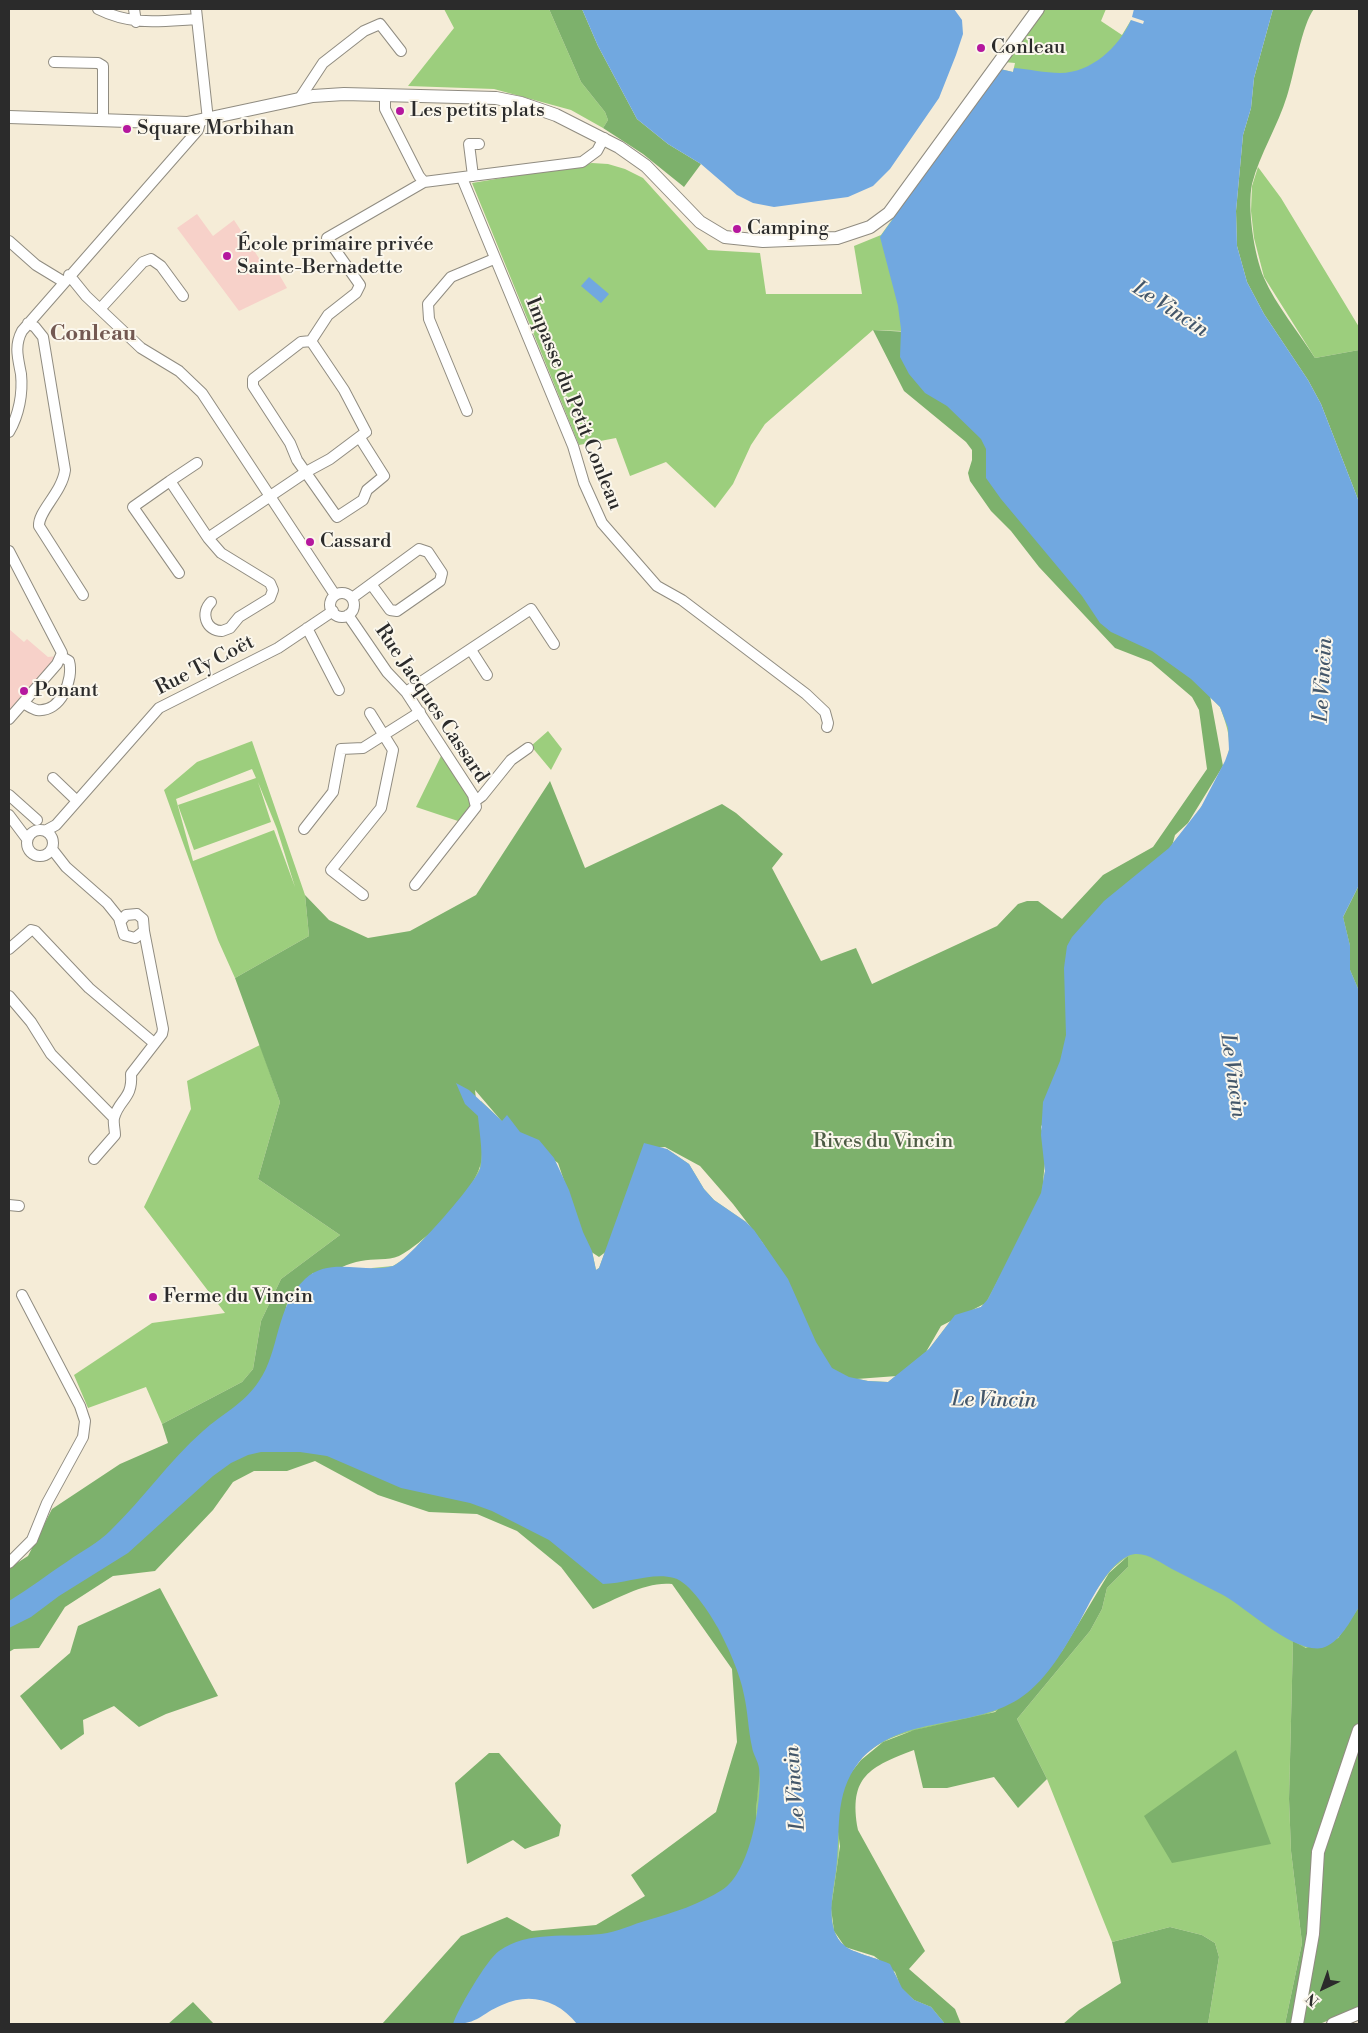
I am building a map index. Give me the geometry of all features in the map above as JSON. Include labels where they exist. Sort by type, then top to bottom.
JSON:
[{"type":"street","points":[[9,432],[20,400],[21,374],[13,347],[20,335],[28,323],[204,121],[197,14],[136,22],[116,17],[98,9]]},
{"type":"street","points":[[134,9],[136,22]]},
{"type":"street","points":[[9,117],[182,123],[204,121],[300,98],[344,94],[506,100],[556,115],[604,138],[646,166],[700,222],[720,235],[735,240],[824,240],[848,236],[870,228],[889,213],[1038,9]]},
{"type":"street","points":[[300,98],[323,63],[364,31],[380,24],[401,51]]},
{"type":"street","points":[[54,62],[98,63],[103,66],[103,121]]},
{"type":"street","points":[[385,95],[385,109],[424,182]]},
{"type":"street","points":[[312,341],[328,315],[356,293],[360,285],[327,238],[424,182],[582,162],[597,151],[604,138]]},
{"type":"street","points":[[473,176],[469,144],[479,144]]},
{"type":"street","name":"Impasse du Petit Conleau","points":[[462,178],[573,446],[584,483],[602,523],[657,586],[682,600],[764,660],[821,708],[827,719],[827,727]]},
{"type":"street","points":[[9,241],[36,265],[67,278],[141,348],[179,371],[194,383],[335,595]]},
{"type":"street","points":[[100,309],[143,262],[151,259],[161,266],[183,296]]},
{"type":"street","points":[[467,411],[429,319],[428,304],[451,277],[494,259]]},
{"type":"street","points":[[28,323],[35,327],[43,337],[64,470],[60,489],[40,518],[39,526],[83,595]]},
{"type":"street","points":[[208,538],[306,472],[330,459],[366,432],[365,426],[344,390],[312,341]]},
{"type":"street","points":[[312,341],[301,342],[252,381],[253,386],[290,443],[297,460],[334,515],[340,516],[363,500],[368,490],[384,476],[360,438]]},
{"type":"street","points":[[179,574],[133,507],[197,463]]},
{"type":"street","points":[[170,481],[208,538],[221,553],[270,583],[273,590],[270,598],[239,617],[230,628],[222,632],[211,628],[205,619],[205,610],[211,602]]},
{"type":"street","points":[[352,598],[371,584],[419,549],[428,552],[442,573],[440,581],[397,611],[390,610],[371,584]]},
{"type":"street","points":[[9,551],[61,649],[62,657],[9,719]]},
{"type":"street","points":[[342,593],[352,598],[354,607],[348,615],[340,616],[333,612],[331,603],[335,595],[342,593]]},
{"type":"street","points":[[406,692],[531,609],[554,644]]},
{"type":"street","name":"Rue Ty Coët","points":[[36,834],[56,825],[76,800],[159,708],[278,648],[333,612]]},
{"type":"street","name":"Rue Jacques Cassard","points":[[348,615],[387,672],[406,692],[420,712],[475,801],[476,807],[414,885]]},
{"type":"street","points":[[307,628],[339,690]]},
{"type":"street","points":[[471,650],[487,675]]},
{"type":"street","points":[[23,703],[37,710],[43,709],[52,705],[65,692],[71,671],[69,661],[62,657]]},
{"type":"street","points":[[304,829],[333,792],[341,749],[363,748],[420,712]]},
{"type":"street","points":[[363,895],[331,870],[381,808],[393,750],[370,713]]},
{"type":"street","points":[[475,801],[482,796],[511,760],[528,748]]},
{"type":"street","points":[[53,778],[76,800]]},
{"type":"street","points":[[9,795],[37,820]]},
{"type":"street","points":[[11,817],[36,834],[53,841],[48,852],[38,856],[31,853],[27,846],[36,834]]},
{"type":"street","points":[[48,852],[107,904],[120,922],[120,929],[124,935],[141,942],[148,953]]},
{"type":"street","points":[[94,1159],[115,1135],[114,1118],[129,1093],[133,1070],[163,1029],[144,931],[145,923],[141,916],[129,914],[107,904]]},
{"type":"street","points":[[120,922],[129,914]]},
{"type":"street","points":[[9,949],[27,932],[35,931],[89,988],[154,1043]]},
{"type":"street","points":[[135,938],[144,931]]},
{"type":"street","points":[[9,996],[31,1022],[51,1054],[114,1118]]},
{"type":"street","points":[[9,1563],[32,1540],[47,1503],[83,1438],[86,1421],[22,1295]]},
{"type":"street","points":[[1297,2024],[1313,1934],[1318,1852],[1359,1730]]},
{"type":"street","points":[[1333,2024],[1359,2013]]},
{"type":"shaded area","name":"École primaire privée Sainte-Bernadette","points":[[197,214],[213,236],[234,220],[268,272],[276,269],[287,288],[239,311],[177,228]]},
{"type":"shaded area","points":[[9,629],[24,642],[27,639],[48,657],[58,656],[9,711]]},
{"type":"green space","points":[[444,9],[549,9],[581,82],[605,112],[608,120],[603,128],[571,110],[494,89],[408,86],[454,28]]},
{"type":"green space","points":[[549,9],[582,9],[598,46],[637,119],[668,144],[701,164],[684,187],[643,154],[603,128],[608,120],[605,112],[581,82]]},
{"type":"green space","points":[[1043,9],[1106,9],[1101,21],[1122,35],[1131,20],[1275,570],[1150,1221],[909,1389],[266,1370],[372,1268],[393,1266],[407,1257],[470,1187],[480,1168],[481,1101],[502,1121],[592,1251],[596,1270],[599,1268],[615,1225],[667,1149],[689,1164],[704,1189],[714,1200],[746,1222],[827,1361],[849,1377],[868,1381],[888,1382],[929,1349],[955,1315],[981,1307],[988,1299],[1041,1193],[1045,1171],[1041,1135],[1169,848],[1205,801],[1227,761],[1229,738],[1220,707],[986,469],[901,331],[873,330],[765,424],[751,445],[733,484],[715,508],[666,462],[630,476],[616,438],[579,445],[472,183],[592,163],[608,164],[625,169],[643,178],[708,250],[760,253],[766,294],[862,294],[854,246],[881,235],[1000,69],[1013,72],[1015,63],[1004,62]]},
{"type":"green space","points":[[1273,9],[1314,9],[1302,38],[1283,107],[1252,184],[1250,206],[1254,244],[1260,268],[1269,288],[1281,309],[1315,358],[1359,350],[1359,502],[1321,404],[1308,380],[1264,314],[1247,282],[1237,246],[1236,211],[1243,135],[1251,108],[1254,78]]},
{"type":"green space","points":[[1258,167],[1281,198],[1359,327],[1359,350],[1315,358],[1264,277],[1254,238],[1251,211],[1252,186]]},
{"type":"green space","name":"Rives du Vincin","points":[[873,330],[908,332],[969,421],[1209,690],[1223,766],[1188,823],[1175,835],[1171,850],[1073,1042],[1053,1101],[1041,1127],[1046,1147],[1042,1196],[986,1303],[941,1326],[926,1352],[897,1376],[843,1380],[825,1369],[792,1290],[762,1242],[733,1204],[700,1166],[665,1147],[655,1148],[620,1241],[599,1257],[587,1249],[558,1163],[505,1125],[475,1090],[481,1135],[481,1162],[470,1187],[448,1215],[422,1240],[399,1256],[356,1262],[322,1277],[313,1273],[287,1304],[269,1379],[234,1453],[287,1442],[713,1576],[762,1748],[756,1811],[759,1848],[731,1900],[485,1972],[465,2000],[462,2020],[459,2024],[382,2024],[461,1936],[507,1917],[532,1931],[596,1925],[645,1896],[631,1875],[716,1812],[737,1742],[732,1669],[672,1584],[652,1585],[642,1588],[593,1609],[561,1567],[517,1531],[477,1514],[429,1512],[378,1495],[315,1461],[287,1471],[254,1471],[233,1482],[213,1510],[155,1571],[113,1576],[65,1607],[39,1648],[14,1649],[9,1652],[9,1568],[28,1556],[52,1509],[120,1464],[168,1443],[162,1424],[242,1382],[253,1369],[261,1321],[281,1279],[340,1235],[258,1179],[280,1102],[235,978],[309,936],[305,895],[329,920],[368,938],[410,931],[476,895],[550,781],[585,868],[722,804],[736,813],[783,854],[772,868],[821,961],[856,948],[872,984],[997,926],[1018,904],[1027,901],[1038,901],[1062,919],[1103,875],[1153,847],[1207,769],[1199,710],[1192,697],[1151,662],[1115,648],[1039,567],[1011,531],[991,511],[970,481],[968,473],[972,460],[972,450],[966,442],[904,391]]},
{"type":"green space","points":[[548,731],[562,749],[551,770],[531,746]]},
{"type":"green space","points":[[252,741],[305,895],[309,936],[235,978],[218,940],[164,790],[197,762]],"holes":[[[252,769],[256,778],[178,805],[194,850],[271,822],[258,782],[277,829],[295,887],[274,830],[193,861],[176,799]]]},
{"type":"green space","points":[[441,756],[473,801],[461,822],[416,807]]},
{"type":"green space","points":[[1359,885],[1359,991],[1350,970],[1350,946],[1343,917]]},
{"type":"green space","points":[[1343,917],[1350,946],[1350,970],[1359,991],[1359,1607],[1344,1630],[1332,1642],[1316,1648],[1307,1648],[1293,1642],[1289,1799],[1291,1851],[1302,1943],[1285,2024],[1208,2024],[1219,1957],[1215,1943],[1202,1935],[1170,1927],[1112,1942],[1047,1779],[1017,1719],[1090,1631],[1102,1609],[1107,1588],[1128,1567],[1128,1556],[1108,1574],[1087,1605],[1050,1668],[1025,1695],[1003,1708],[977,1717],[922,1728],[896,1736],[873,1748],[854,1767],[841,1795],[839,1808],[839,1854],[832,1911],[832,1921],[838,1939],[848,1948],[890,1964],[902,1988],[914,2000],[931,2007],[945,2024],[604,2024],[593,2011],[554,1983],[508,1996],[462,2020],[473,2002],[502,1974],[526,1969],[534,1955],[562,1948],[583,1954],[657,1930],[731,1900],[744,1888],[753,1873],[759,1848],[756,1811],[759,1767],[752,1748],[744,1694],[722,1635],[712,1617],[682,1581],[673,1577],[656,1577],[603,1584],[549,1540],[507,1517],[470,1503],[401,1488],[343,1461],[318,1454],[316,1422],[310,1392],[314,1377],[326,1360],[341,1353],[363,1356],[374,1372],[402,1384],[452,1361],[484,1335],[533,1327],[569,1338],[619,1385],[643,1412],[683,1426],[734,1454],[757,1473],[773,1496],[772,1529],[760,1591],[769,1652],[791,1720],[799,1787],[798,1819],[837,1824],[839,1774],[817,1629],[819,1590],[826,1561],[846,1521],[872,1499],[934,1479],[1001,1479],[1108,1490],[1158,1471],[1197,1448],[1229,1398],[1248,1256],[1255,1135],[1276,1020],[1310,940],[1319,926]]},
{"type":"green space","points":[[260,1045],[280,1102],[258,1179],[340,1235],[281,1279],[261,1321],[253,1369],[242,1382],[162,1424],[146,1387],[88,1408],[74,1375],[152,1323],[225,1313],[144,1207],[191,1109],[187,1081]]},
{"type":"green space","points":[[1128,1556],[1128,1567],[1107,1588],[1102,1609],[1090,1631],[1017,1719],[1047,1779],[1018,1808],[994,1777],[947,1788],[923,1788],[914,1750],[885,1762],[874,1769],[860,1785],[856,1797],[858,1830],[925,1951],[909,1969],[955,2009],[961,2024],[945,2024],[931,2007],[914,2000],[901,1988],[895,1972],[874,1956],[845,1947],[834,1931],[831,1908],[840,1846],[837,1824],[841,1795],[849,1775],[861,1760],[883,1742],[914,1730],[995,1712],[1062,1651],[1109,1573]]},
{"type":"green space","points":[[160,1588],[218,1696],[166,1714],[139,1727],[114,1706],[83,1720],[84,1734],[61,1750],[20,1696],[70,1653],[78,1626]]},
{"type":"green space","points":[[1359,1607],[1359,2008],[1322,2023],[1285,2024],[1302,1943],[1291,1851],[1289,1799],[1293,1641],[1306,1648],[1338,1638]]},
{"type":"green space","points":[[1236,1750],[1271,1844],[1172,1863],[1144,1816]]},
{"type":"green space","points":[[489,1753],[499,1753],[561,1825],[559,1836],[525,1849],[513,1840],[467,1864],[455,1783]]},
{"type":"green space","points":[[1170,1927],[1202,1935],[1215,1943],[1219,1957],[1208,2024],[1063,2024],[1079,2010],[1121,1983],[1112,1942]]},
{"type":"green space","points":[[193,2002],[214,2024],[168,2024]]},
{"type":"water","points":[[582,9],[954,9],[962,20],[963,34],[939,98],[890,169],[873,186],[848,197],[774,207],[753,203],[737,195],[701,164],[668,144],[637,119],[598,46]]},
{"type":"water","name":"Le Vincin","points":[[1134,9],[1273,9],[1254,78],[1251,108],[1243,135],[1236,211],[1237,246],[1247,282],[1264,314],[1308,380],[1321,404],[1359,502],[1359,885],[1343,917],[1350,946],[1350,970],[1359,991],[1359,1607],[1344,1631],[1334,1642],[1322,1648],[1310,1648],[1298,1644],[1271,1629],[1223,1595],[1156,1560],[1145,1555],[1134,1554],[1120,1561],[1106,1576],[1055,1662],[1040,1681],[1023,1696],[1004,1707],[983,1714],[916,1729],[895,1736],[876,1747],[859,1762],[845,1787],[840,1814],[832,1900],[834,1931],[838,1939],[848,1948],[890,1964],[902,1988],[914,2000],[931,2007],[945,2024],[577,2024],[561,2009],[552,2004],[533,1999],[523,1999],[495,2008],[469,2022],[453,2024],[466,1997],[487,1964],[499,1951],[510,1944],[535,1937],[588,1935],[619,1930],[696,1904],[714,1895],[732,1881],[740,1868],[747,1852],[756,1816],[760,1782],[759,1768],[752,1747],[740,1678],[722,1635],[705,1607],[693,1592],[674,1578],[657,1576],[603,1584],[549,1540],[492,1511],[470,1503],[401,1488],[327,1456],[300,1452],[261,1452],[248,1455],[231,1463],[213,1476],[128,1553],[59,1596],[31,1617],[9,1628],[9,1601],[106,1535],[191,1443],[210,1425],[247,1396],[266,1369],[288,1303],[295,1290],[305,1279],[325,1268],[382,1268],[393,1266],[412,1251],[440,1221],[466,1190],[480,1169],[481,1164],[478,1116],[465,1104],[456,1083],[469,1090],[502,1121],[507,1115],[520,1132],[539,1140],[554,1158],[569,1190],[583,1232],[592,1251],[596,1270],[599,1268],[644,1143],[667,1149],[689,1164],[704,1189],[714,1200],[746,1222],[754,1230],[788,1279],[816,1342],[832,1368],[849,1377],[868,1381],[888,1382],[929,1349],[955,1315],[981,1307],[988,1299],[1041,1193],[1045,1171],[1041,1135],[1043,1102],[1060,1061],[1066,1035],[1064,968],[1067,946],[1072,937],[1104,901],[1169,848],[1201,807],[1229,750],[1228,728],[1220,707],[1191,679],[1152,651],[1111,632],[1100,623],[1082,596],[1001,499],[986,478],[986,449],[981,439],[947,406],[925,393],[909,374],[900,357],[901,329],[898,306],[880,237],[1000,69],[1013,72],[1014,68],[1060,73],[1082,69],[1103,57],[1111,49],[1126,30],[1131,20],[1143,24],[1144,21],[1132,17]]},
{"type":"water","points":[[589,277],[609,294],[601,303],[581,286]]},
{"type":"place","name":"Conleau","points":[[981,48]]},
{"type":"place","name":"Les petits plats","points":[[400,111]]},
{"type":"place","name":"Square Morbihan","points":[[127,129]]},
{"type":"place","name":"Camping","points":[[737,229]]},
{"type":"place","name":"École primaire privée Sainte-Bernadette","points":[[227,256]]},
{"type":"place","name":"Cassard","points":[[310,542]]},
{"type":"place","name":"Ponant","points":[[24,691]]},
{"type":"place","name":"Ferme du Vincin","points":[[153,1297]]},
{"type":"district","name":"Conleau","points":[[93,335]]}]
